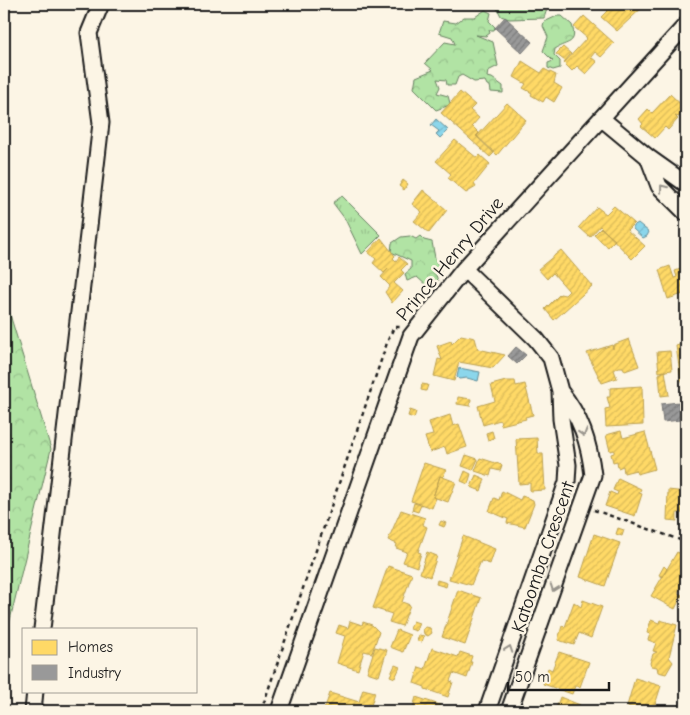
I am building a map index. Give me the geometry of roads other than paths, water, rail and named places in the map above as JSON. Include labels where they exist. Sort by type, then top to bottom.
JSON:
[{"type":"street","points":[[42,628],[101,122],[89,34],[101,4]]},
{"type":"street","name":"Prince Henry Drive","points":[[280,711],[401,360],[411,336],[464,269],[686,25]]},
{"type":"street","points":[[601,118],[648,157],[686,184]]},
{"type":"street","points":[[648,157],[659,186],[686,213]]},
{"type":"street","name":"Katoomba Crescent","points":[[464,269],[536,339],[551,358],[560,391],[561,419],[568,465],[567,482],[487,711]]},
{"type":"street","name":"Katoomba Crescent","points":[[509,711],[584,506],[593,476],[591,457],[577,412],[560,391]]},
{"type":"street","points":[[33,711],[36,692]]},
{"type":"water","points":[[436,119],[448,130],[440,138],[436,134],[439,131],[431,125]]},
{"type":"water","points":[[638,223],[649,232],[643,238],[633,229],[633,226]]},
{"type":"water","points":[[459,368],[480,372],[478,381],[467,378],[459,379],[457,377]]}]
